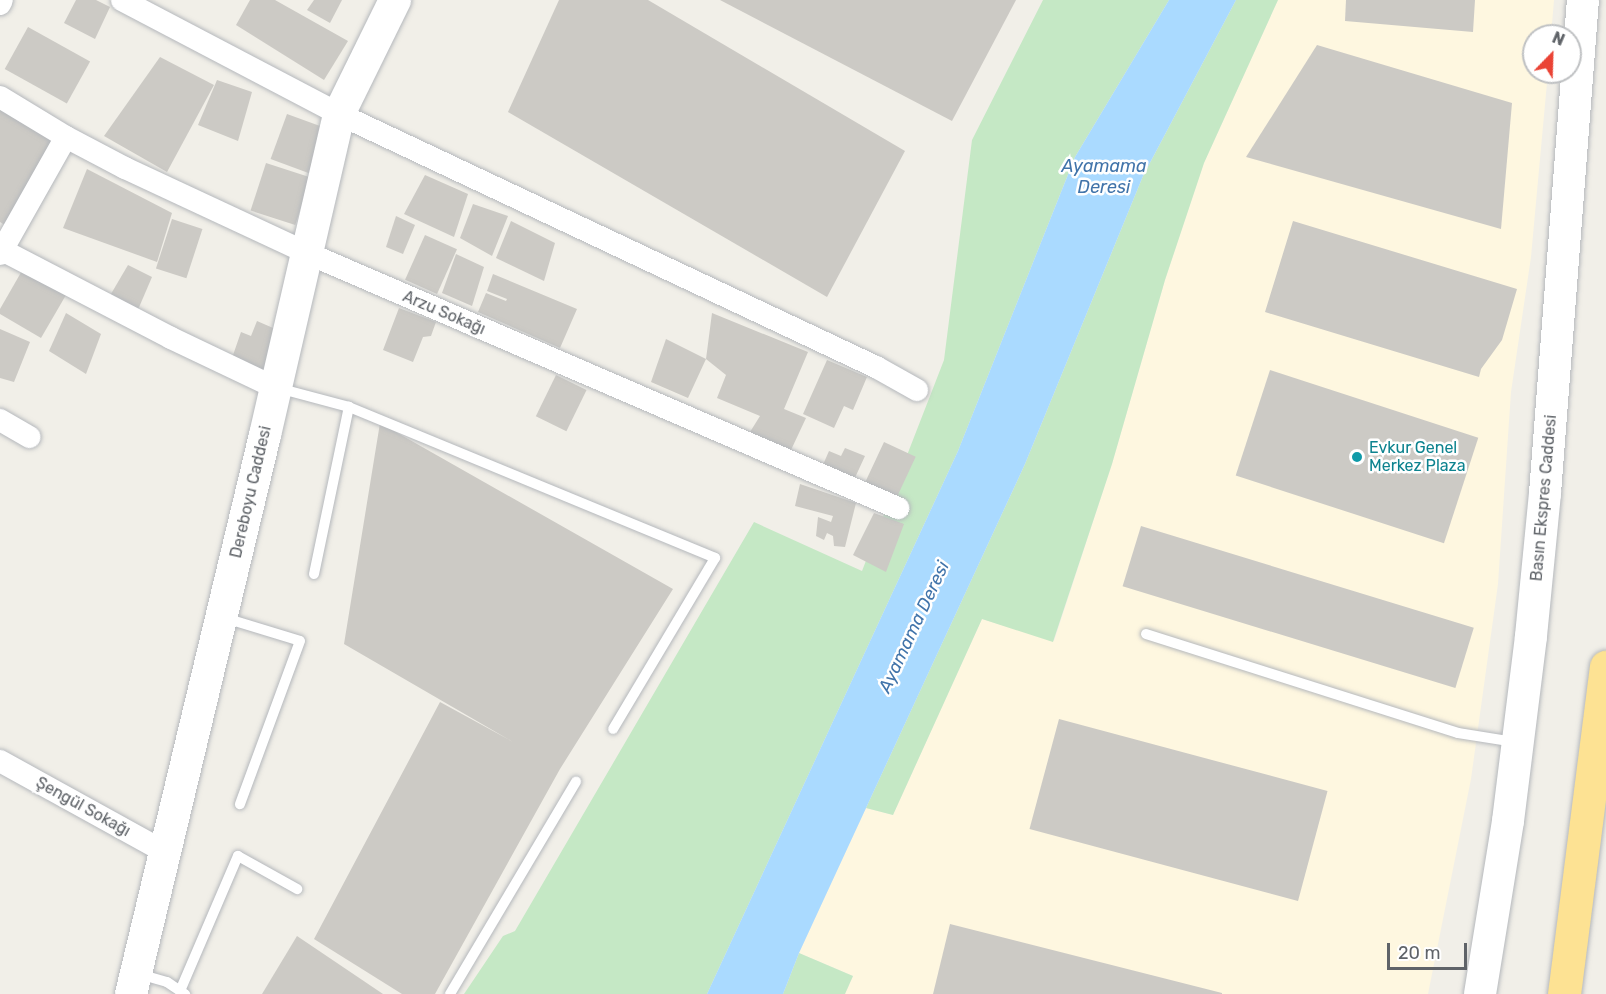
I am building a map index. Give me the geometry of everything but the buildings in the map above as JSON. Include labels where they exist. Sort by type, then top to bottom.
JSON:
[{"type":"highway","points":[[1564,994],[1606,667]]},
{"type":"main road","name":"Basın Ekspres Caddesi","points":[[1480,994],[1518,742],[1545,493],[1583,0]]},
{"type":"main road","name":"Dereboyu Caddesi","points":[[133,984],[276,388],[339,114],[391,2]]},
{"type":"street","points":[[0,4],[2,0]]},
{"type":"street","points":[[122,0],[339,114],[876,367],[917,390]]},
{"type":"street","name":"Arzu Sokağı","points":[[0,97],[66,137],[307,254],[898,508]]},
{"type":"street","points":[[66,137],[1,251],[171,338],[276,388]]},
{"type":"street","points":[[0,420],[29,437]]},
{"type":"street","name":"Şengül Sokağı","points":[[0,761],[165,852]]},
{"type":"lane","points":[[276,388],[349,407],[715,558],[613,729]]},
{"type":"lane","points":[[314,574],[349,407]]},
{"type":"lane","points":[[221,617],[300,641],[240,804]]},
{"type":"lane","points":[[1146,634],[1458,733],[1518,742]]},
{"type":"lane","points":[[450,994],[576,782]]},
{"type":"lane","points":[[133,984],[166,982],[182,992],[238,856],[297,889]]},
{"type":"shaded area","points":[[1278,0],[1554,0],[1552,24],[1522,24],[1522,84],[1547,84],[1531,257],[1511,392],[1498,584],[1471,779],[1428,994],[845,994],[853,976],[799,953],[866,808],[893,815],[982,619],[1054,641],[1112,464],[1165,280],[1204,163]]},
{"type":"green space","points":[[1043,0],[1169,0],[1075,157],[958,451],[707,994],[464,994],[503,936],[515,931],[754,522],[862,571],[944,360],[972,140]]},
{"type":"green space","points":[[1236,0],[1278,0],[1204,163],[1165,280],[1112,464],[1053,642],[982,619],[893,815],[866,808],[1025,464],[1143,176]]},
{"type":"green space","points":[[799,953],[853,976],[845,994],[783,994]]},
{"type":"water","name":"Ayamama Deresi","points":[[1169,0],[1236,0],[1143,176],[1025,464],[799,953],[783,994],[707,994],[958,451],[1075,157]]},
{"type":"place","name":"Evkur Genel Merkez Plaza","points":[[1357,457]]}]
